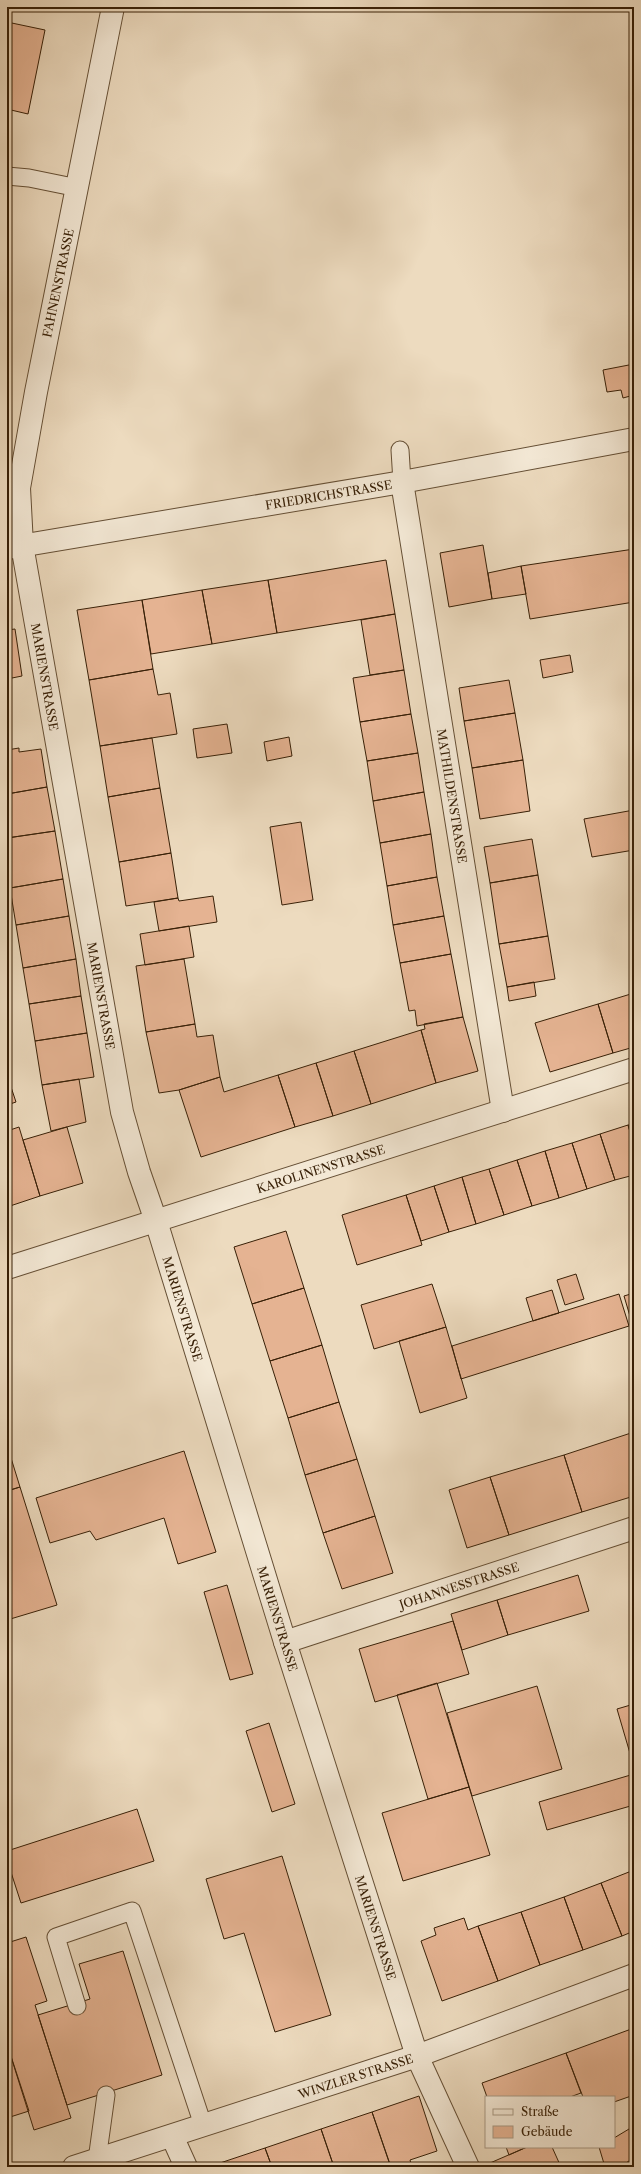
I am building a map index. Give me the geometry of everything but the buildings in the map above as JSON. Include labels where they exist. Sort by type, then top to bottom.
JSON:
[{"type":"street","name":"FAHNENSTRASSE","points":[[14,546],[19,488],[36,392],[113,7]]},
{"type":"street","name":"FRIEDRICHSTRASSE","points":[[14,546],[402,482],[634,438]]},
{"type":"street","name":"MATHILDENSTRASSE","points":[[402,482],[503,1111]]},
{"type":"street","name":"MARIENSTRASSE","points":[[14,546],[122,1112],[139,1172],[156,1221],[285,1642],[417,2056],[468,2167]]},
{"type":"street","name":"KAROLINENSTRASSE","points":[[7,1268],[634,1069]]},
{"type":"street","name":"JOHANNESSTRASSE","points":[[285,1642],[634,1528]]},
{"type":"street","name":"WINZLER STRASSE","points":[[74,2167],[417,2056],[634,1975]]},
{"type":"street","points":[[172,2136],[186,2167]]},
{"type":"lane","points":[[7,176],[29,178],[78,188]]},
{"type":"lane","points":[[400,450],[402,482]]},
{"type":"lane","points":[[77,2006],[56,1937],[132,1911],[203,2126]]},
{"type":"lane","points":[[97,2160],[106,2095]]}]
